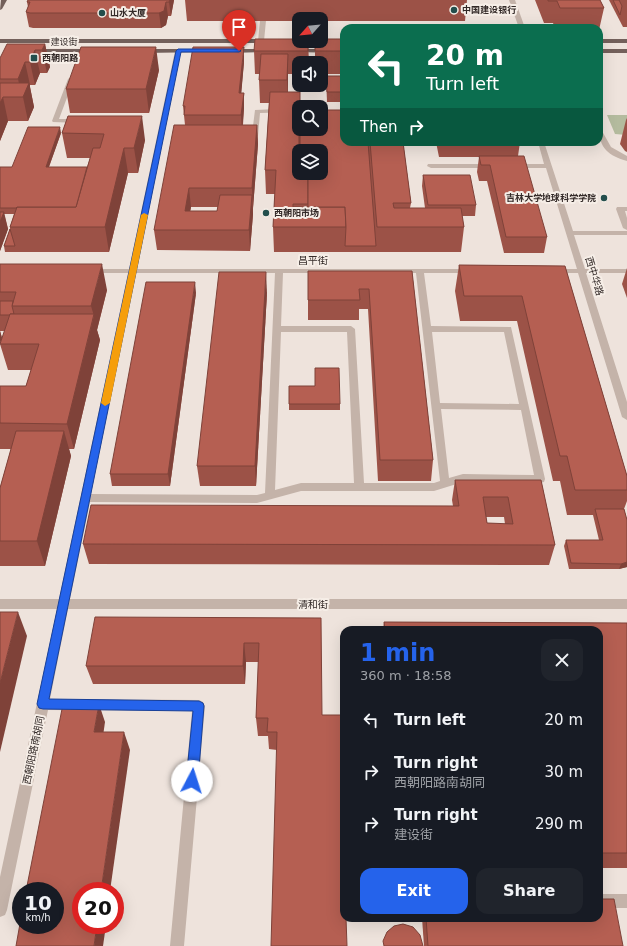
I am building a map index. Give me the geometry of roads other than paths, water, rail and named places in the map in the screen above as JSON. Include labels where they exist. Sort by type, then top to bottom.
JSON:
[{"type":"main road","points":[[0,8],[4,0]]},
{"type":"main road","name":"建设街","points":[[0,41],[276,41]]},
{"type":"main road","points":[[328,41],[340,41]]},
{"type":"main road","points":[[603,41],[627,41]]},
{"type":"main road","name":"建设街","points":[[30,51],[96,51]]},
{"type":"main road","points":[[134,51],[210,51]]},
{"type":"main road","points":[[226,51],[273,51]]},
{"type":"main road","points":[[289,51],[340,51]]},
{"type":"main road","points":[[603,51],[627,51]]},
{"type":"street","points":[[262,41],[265,0]]},
{"type":"street","points":[[512,0],[521,24]]},
{"type":"street","points":[[79,58],[81,51]]},
{"type":"street","name":"西朝阳路南胡同","points":[[0,910],[133,271],[165,137],[178,51]]},
{"type":"street","points":[[73,72],[54,121],[84,121]]},
{"type":"street","points":[[247,136],[255,136],[257,111],[292,110]]},
{"type":"street","points":[[603,141],[606,148],[627,159]]},
{"type":"street","name":"西中华路","points":[[543,146],[582,271],[623,390],[627,417]]},
{"type":"street","points":[[431,166],[549,166]]},
{"type":"street","points":[[627,209],[620,209],[627,228]]},
{"type":"street","points":[[570,233],[627,233]]},
{"type":"street","name":"昌平街","points":[[78,271],[482,271]]},
{"type":"street","points":[[270,496],[279,271]]},
{"type":"street","points":[[420,271],[445,483]]},
{"type":"street","points":[[543,271],[627,271]]},
{"type":"street","points":[[276,329],[352,330],[359,487]]},
{"type":"street","points":[[86,498],[257,499],[301,487],[434,487],[463,478],[540,479],[508,329],[427,329]]},
{"type":"street","points":[[436,406],[524,407]]},
{"type":"street","name":"清和街","points":[[0,604],[627,604]]},
{"type":"street","points":[[43,704],[199,706],[177,946]]},
{"type":"street","points":[[603,901],[627,901]]},
{"type":"place","name":"中国建设银行","points":[[454,10]]},
{"type":"place","name":"山水大厦","points":[[102,13]]},
{"type":"place","name":"西朝阳路","points":[[34,58]]},
{"type":"place","name":"吉林大学地球科学学院","points":[[604,198]]},
{"type":"place","name":"西朝阳市场","points":[[266,213]]}]
